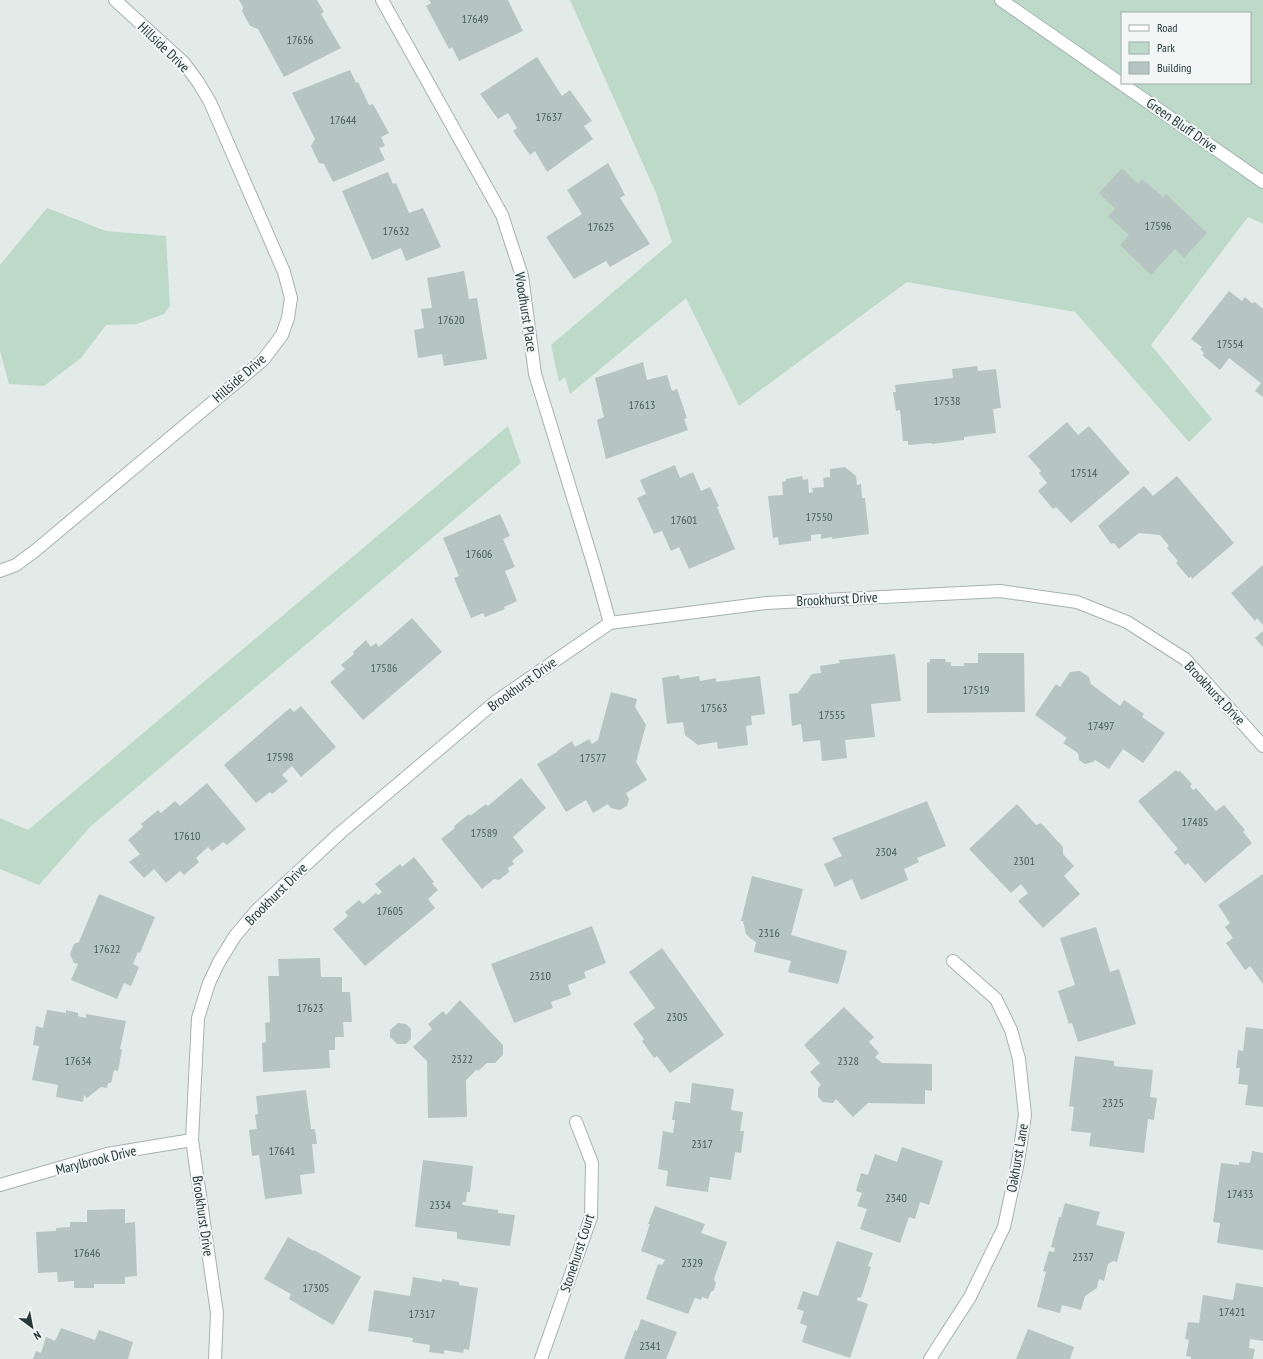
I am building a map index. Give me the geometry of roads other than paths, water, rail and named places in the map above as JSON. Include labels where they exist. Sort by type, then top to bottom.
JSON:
[{"type":"street","name":"Hillside Drive","points":[[0,571],[16,565],[36,550],[263,360],[282,335],[288,318],[291,298],[284,272],[210,102],[184,63],[115,0]]},
{"type":"street","name":"Woodhurst Place","points":[[382,0],[502,214],[522,276],[535,374],[610,623]]},
{"type":"street","name":"Green Bluff Drive","points":[[1002,0],[1121,83]]},
{"type":"street","name":"Green Bluff Drive","points":[[1122,84],[1263,182]]},
{"type":"street","name":"Brookhurst Drive","points":[[215,1359],[217,1313],[192,1140],[198,1018],[209,983],[219,962],[235,936],[257,910],[340,832],[495,702],[610,623],[766,603],[1000,591],[1076,602],[1128,622],[1185,659],[1263,746]]},
{"type":"street","name":"Oakhurst Lane","points":[[930,1359],[970,1297],[1004,1227],[1018,1162],[1025,1115],[1019,1059],[1011,1030],[996,999],[953,961]]},
{"type":"street","name":"Stonehurst Court","points":[[541,1359],[591,1218],[592,1163],[576,1122]]},
{"type":"street","name":"Marylbrook Drive","points":[[0,1186],[107,1154],[192,1140]]}]
